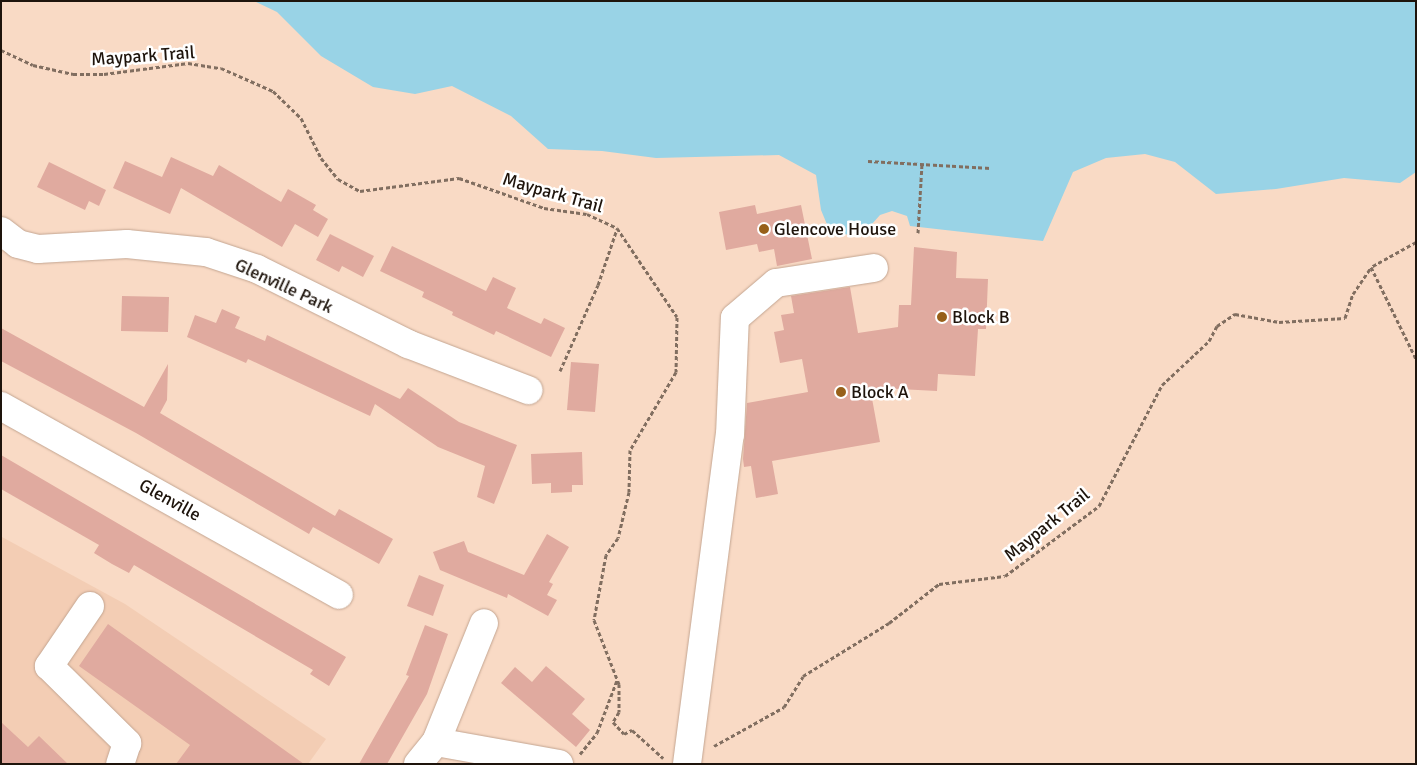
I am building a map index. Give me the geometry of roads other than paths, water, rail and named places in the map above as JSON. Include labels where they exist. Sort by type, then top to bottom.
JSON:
[{"type":"street","name":"Glenville Park","points":[[1,231],[18,244],[38,248],[127,244],[206,252],[257,269],[408,344],[528,390]]},
{"type":"street","points":[[688,759],[730,435],[735,318],[776,283],[874,268]]},
{"type":"street","name":"Glenville","points":[[1,406],[339,595]]},
{"type":"street","points":[[90,606],[49,666],[127,743],[120,764]]},
{"type":"street","points":[[418,764],[436,742],[484,623]]},
{"type":"street","points":[[436,742],[567,761]]},
{"type":"water","points":[[254,1],[1416,1],[1416,172],[1400,183],[1344,178],[1276,189],[1216,194],[1175,162],[1145,154],[1106,158],[1073,172],[1043,241],[910,226],[907,216],[892,211],[880,215],[872,224],[870,235],[831,234],[821,210],[816,175],[779,155],[656,158],[602,151],[548,149],[511,116],[452,86],[415,94],[373,87],[321,56],[277,12]]},
{"type":"place","name":"Glencove House","points":[[764,229]]},
{"type":"place","name":"Block B","points":[[942,317]]},
{"type":"place","name":"Block A","points":[[841,392]]}]
